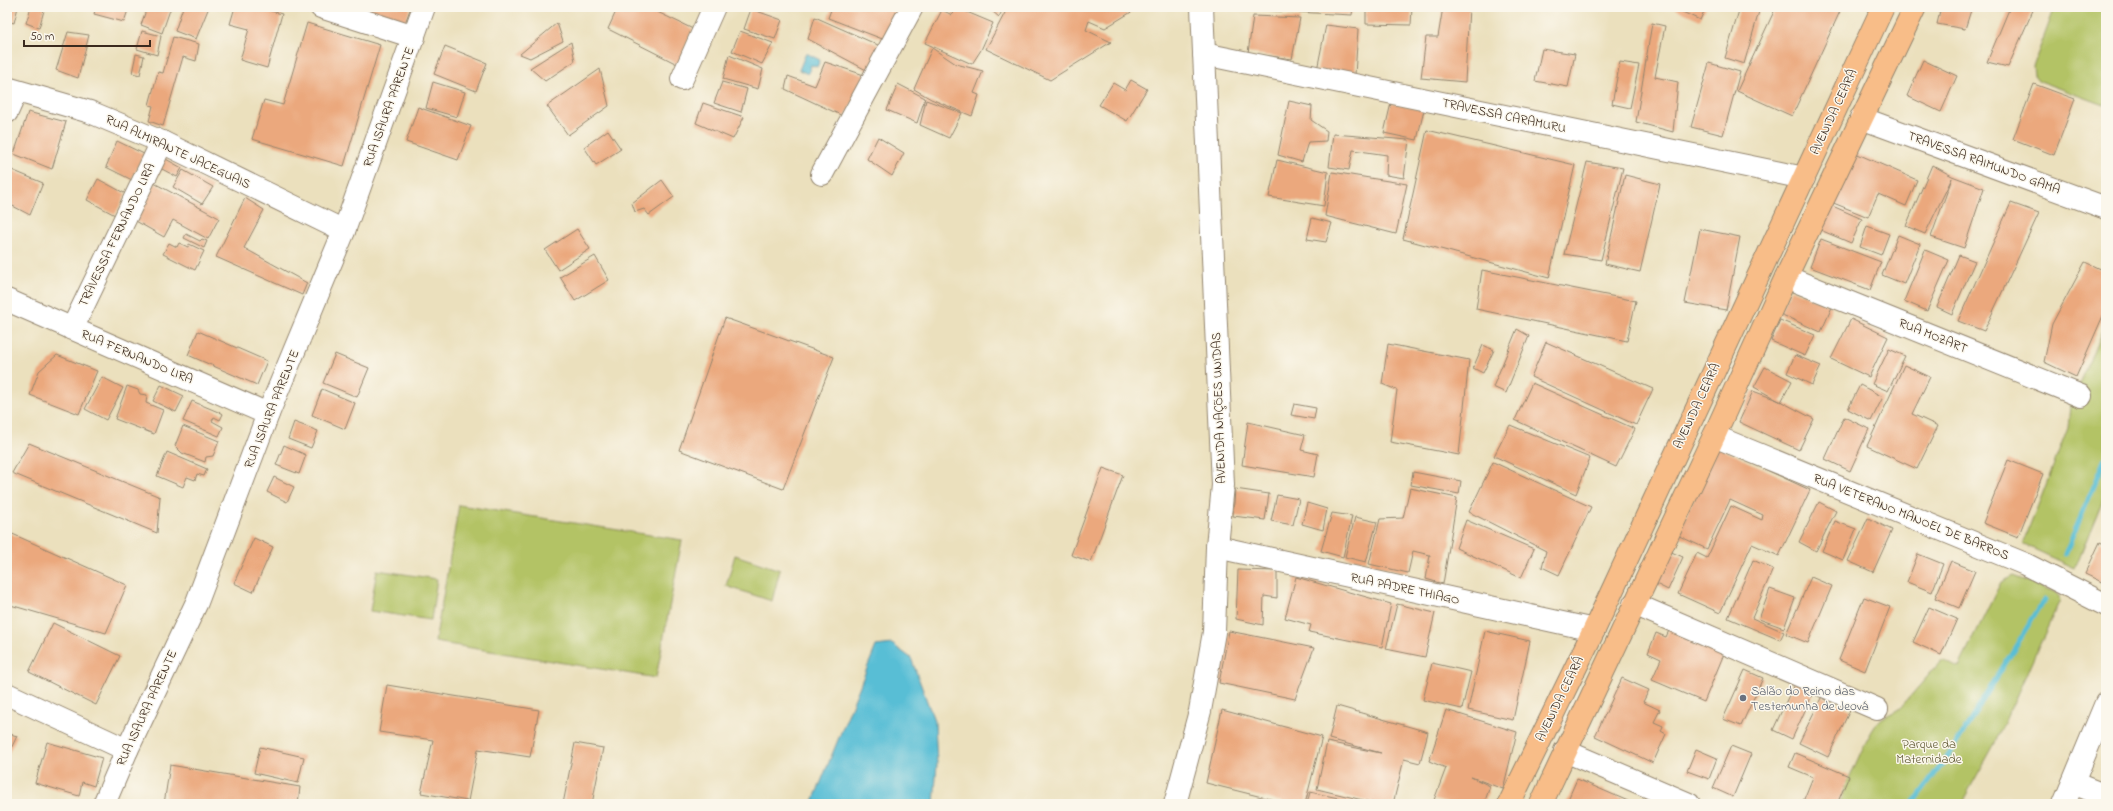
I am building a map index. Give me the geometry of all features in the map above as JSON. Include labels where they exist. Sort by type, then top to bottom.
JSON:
[{"type":"main road","name":"AVENIDA CEARÁ","points":[[1509,804],[1594,630],[1883,7]]},
{"type":"main road","name":"AVENIDA CEARÁ","points":[[1541,804],[1714,436],[1786,277],[1915,7]]},
{"type":"street","points":[[321,7],[414,37]]},
{"type":"street","name":"RUA ISAURA PARENTE","points":[[104,804],[127,750],[197,602],[268,414],[344,231],[424,7]]},
{"type":"street","points":[[682,79],[714,7]]},
{"type":"street","points":[[822,174],[912,7]]},
{"type":"street","name":"AVENIDA NAÇÕES UNIDAS","points":[[1175,804],[1200,711],[1214,632],[1217,547],[1223,485],[1202,7]]},
{"type":"street","name":"TRAVESSA CARAMURU","points":[[1204,54],[1804,178]]},
{"type":"street","points":[[7,112],[12,90]]},
{"type":"street","name":"RUA ALMIRANTE JACEGUAIS","points":[[12,90],[90,112],[162,142],[344,231]]},
{"type":"street","name":"TRAVESSA RAIMUNDO GAMA","points":[[1861,118],[2106,208]]},
{"type":"street","name":"TRAVESSA FERNANDO LIRA","points":[[72,329],[162,142]]},
{"type":"street","name":"RUA MOZART","points":[[1786,277],[2081,396]]},
{"type":"street","name":"RUA FERNANDO LIRA","points":[[7,300],[268,414]]},
{"type":"street","name":"RUA VETERANO MANOEL DE BARROS","points":[[1714,436],[2025,564],[2106,605]]},
{"type":"street","name":"RUA PADRE THIAGO","points":[[1217,547],[1594,630]]},
{"type":"street","points":[[1634,604],[1877,708]]},
{"type":"street","points":[[7,694],[127,750]]},
{"type":"street","points":[[2064,804],[2106,703]]},
{"type":"street","points":[[1565,751],[1689,804]]},
{"type":"street","points":[[2073,783],[2106,796]]},
{"type":"green space","points":[[2055,7],[2106,7],[2106,106],[2039,81],[2034,75],[2033,66]]},
{"type":"green space","points":[[2106,322],[2106,492],[2075,568],[2023,544],[2068,428],[2070,404]]},
{"type":"green space","points":[[459,505],[682,540],[656,678],[435,642]]},
{"type":"green space","points":[[735,555],[780,570],[772,601],[726,586]]},
{"type":"green space","points":[[377,570],[437,579],[431,620],[370,611]]},
{"type":"green space","name":"Parque da Maternidade","points":[[2013,576],[2055,592],[2060,600],[1994,745],[1961,804],[1839,804],[1858,759],[1870,735],[1881,719],[1900,708],[1941,661],[1959,667],[2001,582]]},
{"type":"water","points":[[806,53],[820,60],[817,67],[811,65],[808,74],[799,70]]},
{"type":"water","points":[[892,644],[911,658],[935,723],[937,764],[934,804],[812,804],[876,646]]},
{"type":"building","points":[[7,7],[18,7],[14,23],[7,21]]},
{"type":"building","points":[[31,7],[45,7],[39,28],[26,23]]},
{"type":"building","points":[[96,7],[129,7],[124,22],[94,14]]},
{"type":"building","points":[[147,7],[171,7],[162,33],[141,25]]},
{"type":"building","points":[[183,7],[209,7],[196,39],[175,31]]},
{"type":"building","points":[[235,7],[256,7],[282,14],[267,68],[240,60],[249,29],[230,24]]},
{"type":"building","points":[[356,7],[411,7],[405,23]]},
{"type":"building","points":[[618,7],[647,7],[693,29],[679,65],[608,29]]},
{"type":"building","points":[[832,7],[898,8],[885,40],[828,18]]},
{"type":"building","points":[[955,7],[993,23],[981,50],[972,64],[925,43],[942,10],[952,15]]},
{"type":"building","points":[[993,7],[1004,7],[999,17],[992,11]]},
{"type":"building","points":[[1008,7],[1126,7],[1133,11],[1105,28],[1089,21],[1086,30],[1111,42],[1050,80],[986,49]]},
{"type":"building","points":[[1239,7],[1353,7],[1352,15],[1239,9]]},
{"type":"building","points":[[1366,7],[1412,7],[1411,25],[1366,24]]},
{"type":"building","points":[[1443,7],[1469,7],[1465,82],[1421,78],[1426,37],[1438,37]]},
{"type":"building","points":[[1677,7],[1706,7],[1700,20],[1676,9]]},
{"type":"building","points":[[1740,7],[1760,8],[1744,64],[1725,58]]},
{"type":"building","points":[[1776,7],[1842,7],[1792,116],[1737,91]]},
{"type":"building","points":[[1941,7],[1972,7],[1965,29],[1937,24]]},
{"type":"building","points":[[2010,7],[2034,8],[2008,67],[1987,62]]},
{"type":"building","points":[[751,9],[782,20],[775,39],[744,29]]},
{"type":"building","points":[[1253,16],[1300,18],[1292,59],[1248,53]]},
{"type":"building","points":[[815,17],[878,45],[870,72],[808,39]]},
{"type":"building","points":[[307,23],[380,45],[344,166],[252,139],[264,100],[283,105]]},
{"type":"building","points":[[557,23],[563,41],[530,58],[520,54]]},
{"type":"building","points":[[1652,23],[1665,26],[1655,77],[1678,82],[1673,132],[1636,122]]},
{"type":"building","points":[[1326,25],[1358,29],[1355,75],[1317,70]]},
{"type":"building","points":[[142,31],[161,36],[157,55],[137,49]]},
{"type":"building","points":[[740,31],[773,43],[762,64],[732,51]]},
{"type":"building","points":[[68,32],[89,35],[78,78],[56,70]]},
{"type":"building","points":[[173,37],[199,44],[196,61],[183,57],[163,126],[149,121],[153,106],[149,105],[158,72],[163,73]]},
{"type":"building","points":[[571,42],[575,61],[545,81],[530,68]]},
{"type":"building","points":[[445,46],[487,63],[476,91],[434,74]]},
{"type":"building","points":[[932,48],[956,64],[983,71],[974,93],[979,95],[972,116],[931,99],[914,89]]},
{"type":"building","points":[[1542,49],[1575,54],[1568,87],[1535,81]]},
{"type":"building","points":[[136,54],[144,56],[140,75],[132,73]]},
{"type":"building","points":[[729,55],[763,69],[758,89],[723,79]]},
{"type":"building","points":[[1923,60],[1957,76],[1941,112],[1907,96]]},
{"type":"building","points":[[825,62],[867,76],[845,117],[785,89],[788,76],[815,86]]},
{"type":"building","points":[[1620,62],[1639,65],[1630,108],[1612,104]]},
{"type":"building","points":[[1709,63],[1740,72],[1723,135],[1691,127]]},
{"type":"building","points":[[600,69],[609,106],[568,135],[547,106]]},
{"type":"building","points":[[1131,80],[1147,89],[1127,121],[1099,105],[1113,83],[1125,90]]},
{"type":"building","points":[[433,82],[465,92],[457,117],[426,108]]},
{"type":"building","points":[[722,82],[747,89],[741,112],[714,103]]},
{"type":"building","points":[[898,84],[925,98],[917,123],[887,110]]},
{"type":"building","points":[[2034,84],[2075,99],[2054,155],[2013,139]]},
{"type":"building","points":[[926,100],[962,113],[949,138],[920,125]]},
{"type":"building","points":[[1289,101],[1312,106],[1311,120],[1327,131],[1326,141],[1308,142],[1302,162],[1278,155]]},
{"type":"building","points":[[703,103],[744,117],[733,139],[696,123]]},
{"type":"building","points":[[1391,103],[1424,110],[1417,140],[1384,133]]},
{"type":"building","points":[[418,107],[471,126],[458,160],[406,142]]},
{"type":"building","points":[[28,112],[66,122],[52,169],[14,154]]},
{"type":"building","points":[[608,130],[621,149],[596,165],[584,147]]},
{"type":"building","points":[[1427,130],[1575,165],[1549,278],[1403,239]]},
{"type":"building","points":[[1333,134],[1409,140],[1404,178],[1386,175],[1387,155],[1353,150],[1349,170],[1329,167]]},
{"type":"building","points":[[878,137],[904,153],[892,176],[867,159]]},
{"type":"building","points":[[117,141],[144,154],[132,180],[106,167]]},
{"type":"building","points":[[1853,152],[1917,180],[1906,206],[1878,194],[1868,217],[1831,202]]},
{"type":"building","points":[[164,158],[182,168],[177,177],[162,169],[156,178]]},
{"type":"building","points":[[1277,160],[1328,172],[1324,206],[1269,197]]},
{"type":"building","points":[[1587,162],[1623,168],[1601,260],[1564,254]]},
{"type":"building","points":[[1932,165],[1952,176],[1984,188],[1964,248],[1931,237],[1952,178],[1925,234],[1906,226]]},
{"type":"building","points":[[7,168],[43,183],[30,215],[7,203]]},
{"type":"building","points":[[183,170],[213,187],[202,204],[173,187]]},
{"type":"building","points":[[1332,172],[1407,184],[1396,234],[1325,216]]},
{"type":"building","points":[[1625,175],[1660,184],[1640,272],[1605,264]]},
{"type":"building","points":[[98,179],[126,194],[115,215],[87,200]]},
{"type":"building","points":[[662,180],[674,197],[649,215],[644,209],[635,212],[632,203]]},
{"type":"building","points":[[154,183],[219,218],[208,239],[173,220],[164,237],[134,220]]},
{"type":"building","points":[[245,198],[264,210],[244,248],[307,283],[302,295],[216,257]]},
{"type":"building","points":[[2011,203],[2039,213],[1984,331],[1958,321]]},
{"type":"building","points":[[1828,204],[1862,219],[1851,243],[1818,229]]},
{"type":"building","points":[[1312,218],[1332,223],[1326,242],[1307,239]]},
{"type":"building","points":[[1867,226],[1889,234],[1881,255],[1860,247]]},
{"type":"building","points":[[577,229],[590,249],[558,270],[545,250]]},
{"type":"building","points":[[1700,229],[1740,237],[1726,310],[1685,303]]},
{"type":"building","points":[[186,234],[200,241],[202,239],[207,241],[204,248],[184,238]]},
{"type":"building","points":[[1898,235],[1920,244],[1904,284],[1882,275]]},
{"type":"building","points":[[1821,239],[1881,262],[1870,290],[1810,267]]},
{"type":"building","points":[[169,243],[177,247],[179,243],[188,247],[189,244],[204,251],[195,270],[163,254]]},
{"type":"building","points":[[1925,250],[1949,260],[1927,311],[1904,301]]},
{"type":"building","points":[[1959,255],[1975,261],[1952,314],[1937,307]]},
{"type":"building","points":[[595,256],[609,280],[575,301],[560,277]]},
{"type":"building","points":[[2085,262],[2106,272],[2106,309],[2076,377],[2044,362],[2052,324]]},
{"type":"building","points":[[1482,270],[1636,301],[1627,341],[1476,309]]},
{"type":"building","points":[[1791,289],[1832,307],[1821,332],[1780,314]]},
{"type":"building","points":[[725,318],[834,357],[783,489],[679,450]]},
{"type":"building","points":[[1851,319],[1888,337],[1869,377],[1831,359]]},
{"type":"building","points":[[1780,320],[1815,335],[1805,356],[1771,341]]},
{"type":"building","points":[[1517,329],[1529,336],[1506,393],[1493,387]]},
{"type":"building","points":[[198,331],[267,361],[257,385],[188,355]]},
{"type":"building","points":[[1546,342],[1653,389],[1636,425],[1531,377]]},
{"type":"building","points":[[1388,344],[1469,360],[1459,455],[1390,442],[1397,390],[1382,384]]},
{"type":"building","points":[[1483,345],[1494,350],[1483,373],[1473,368]]},
{"type":"building","points":[[1889,349],[1905,356],[1888,391],[1872,384]]},
{"type":"building","points":[[335,354],[369,368],[357,397],[323,383]]},
{"type":"building","points":[[57,355],[97,371],[79,414],[30,395],[39,371]]},
{"type":"building","points":[[1795,355],[1821,366],[1812,385],[1787,373]]},
{"type":"building","points":[[1904,365],[1930,377],[1912,414],[1938,426],[1917,469],[1867,446]]},
{"type":"building","points":[[1765,367],[1792,381],[1781,402],[1754,387]]},
{"type":"building","points":[[102,377],[123,388],[106,420],[85,409]]},
{"type":"building","points":[[1532,383],[1635,429],[1616,467],[1515,420]]},
{"type":"building","points":[[161,385],[184,396],[176,412],[153,401]]},
{"type":"building","points":[[1860,385],[1883,397],[1871,421],[1848,409]]},
{"type":"building","points":[[127,386],[138,390],[140,394],[147,395],[146,403],[163,410],[154,434],[115,419]]},
{"type":"building","points":[[322,389],[355,403],[345,429],[312,415]]},
{"type":"building","points":[[1753,391],[1780,401],[1814,419],[1799,450],[1739,422]]},
{"type":"building","points":[[192,401],[223,414],[220,420],[214,417],[212,421],[223,427],[219,436],[183,421]]},
{"type":"building","points":[[1294,404],[1316,408],[1314,419],[1291,415]]},
{"type":"building","points":[[1844,417],[1869,429],[1850,471],[1825,459]]},
{"type":"building","points":[[294,422],[318,431],[311,448],[288,439]]},
{"type":"building","points":[[1248,422],[1305,435],[1301,450],[1318,454],[1314,477],[1242,465]]},
{"type":"building","points":[[1510,425],[1590,458],[1576,494],[1494,456]]},
{"type":"building","points":[[183,426],[219,441],[213,456],[206,457],[205,462],[182,453],[175,446]]},
{"type":"building","points":[[29,443],[160,497],[157,533],[12,473]]},
{"type":"building","points":[[284,445],[306,455],[299,474],[276,465]]},
{"type":"building","points":[[1717,447],[1810,490],[1779,556],[1752,544],[1720,613],[1678,594],[1697,553],[1707,558],[1731,506],[1762,520],[1763,515],[1730,500],[1707,549],[1677,535]]},
{"type":"building","points":[[167,452],[207,469],[204,476],[197,474],[195,480],[187,477],[183,487],[157,476]]},
{"type":"building","points":[[2008,460],[2043,474],[2018,537],[1983,523]]},
{"type":"building","points":[[1493,462],[1591,507],[1559,575],[1542,567],[1546,551],[1469,512]]},
{"type":"building","points":[[1103,468],[1123,475],[1091,562],[1071,555]]},
{"type":"building","points":[[1413,472],[1461,481],[1459,494],[1411,485]]},
{"type":"building","points":[[274,477],[294,487],[287,502],[267,492]]},
{"type":"building","points":[[1410,488],[1457,498],[1443,584],[1426,579],[1430,555],[1413,551],[1408,573],[1369,564],[1380,519],[1403,518]]},
{"type":"building","points":[[1235,489],[1269,494],[1265,520],[1233,516]]},
{"type":"building","points":[[1277,495],[1299,499],[1293,525],[1271,521]]},
{"type":"building","points":[[1819,502],[1836,511],[1816,551],[1799,542]]},
{"type":"building","points":[[1307,503],[1327,509],[1323,530],[1302,524]]},
{"type":"building","points":[[1332,513],[1352,516],[1343,557],[1321,551]]},
{"type":"building","points":[[1355,517],[1377,522],[1366,562],[1345,557]]},
{"type":"building","points":[[1868,518],[1892,530],[1873,572],[1848,561]]},
{"type":"building","points":[[1466,520],[1534,549],[1521,578],[1456,548]]},
{"type":"building","points":[[1835,521],[1856,529],[1843,560],[1822,551]]},
{"type":"building","points":[[8,532],[127,585],[106,633],[7,604]]},
{"type":"building","points":[[254,538],[273,547],[253,592],[234,583]]},
{"type":"building","points":[[2100,542],[2106,545],[2106,584],[2085,574]]},
{"type":"building","points":[[1669,551],[1683,557],[1668,590],[1654,583]]},
{"type":"building","points":[[1918,554],[1943,564],[1932,592],[1907,582]]},
{"type":"building","points":[[1753,560],[1773,569],[1752,618],[1784,632],[1780,640],[1728,618]]},
{"type":"building","points":[[1951,561],[1975,571],[1959,608],[1935,598]]},
{"type":"building","points":[[1238,570],[1277,571],[1277,598],[1264,596],[1263,625],[1236,619]]},
{"type":"building","points":[[1296,577],[1391,604],[1382,647],[1309,632],[1311,625],[1285,618]]},
{"type":"building","points":[[1811,577],[1832,586],[1808,643],[1786,634]]},
{"type":"building","points":[[1770,589],[1795,598],[1784,628],[1759,619]]},
{"type":"building","points":[[1864,597],[1890,607],[1865,671],[1839,660]]},
{"type":"building","points":[[1397,604],[1435,613],[1425,657],[1386,649]]},
{"type":"building","points":[[1929,607],[1957,619],[1941,655],[1913,642]]},
{"type":"building","points":[[53,623],[120,656],[96,705],[29,672]]},
{"type":"building","points":[[1671,626],[1726,649],[1704,702],[1652,680],[1661,659],[1648,653],[1656,633],[1666,637]]},
{"type":"building","points":[[1229,631],[1314,648],[1295,699],[1219,683]]},
{"type":"building","points":[[1485,631],[1530,641],[1513,720],[1468,710]]},
{"type":"building","points":[[1432,663],[1471,672],[1462,709],[1423,700]]},
{"type":"building","name":"Salão do Reino das Testemunha de Jeová","points":[[1745,670],[1763,678],[1741,726],[1723,719]]},
{"type":"building","points":[[1622,678],[1649,690],[1643,702],[1660,710],[1654,722],[1663,726],[1661,731],[1666,734],[1653,763],[1595,736]]},
{"type":"building","points":[[1795,682],[1814,691],[1792,739],[1773,730]]},
{"type":"building","points":[[387,685],[539,710],[530,757],[478,749],[468,801],[421,793],[433,740],[379,732]]},
{"type":"building","points":[[1822,696],[1850,710],[1828,757],[1799,743]]},
{"type":"building","points":[[1337,706],[1428,732],[1420,763],[1404,759],[1393,804],[1379,804],[1317,789],[1327,742],[1381,753],[1329,739]]},
{"type":"building","points":[[1222,710],[1322,737],[1305,804],[1290,804],[1206,783]]},
{"type":"building","points":[[1446,710],[1517,732],[1503,789],[1471,777],[1490,786],[1484,804],[1451,804],[1434,800],[1446,768],[1429,761]]},
{"type":"building","points":[[7,733],[17,736],[7,757]]},
{"type":"building","points":[[47,742],[102,758],[94,786],[82,782],[79,796],[35,783]]},
{"type":"building","points":[[575,743],[603,748],[592,804],[563,804]]},
{"type":"building","points":[[1731,746],[1751,754],[1733,797],[1713,788]]},
{"type":"building","points":[[260,747],[304,757],[298,783],[254,773]]},
{"type":"building","points":[[1696,749],[1717,758],[1709,779],[1687,771]]},
{"type":"building","points":[[1795,753],[1849,776],[1837,804],[1802,804],[1813,777],[1789,767]]},
{"type":"building","points":[[170,765],[300,787],[298,804],[164,804]]},
{"type":"building","points":[[1577,779],[1628,801],[1627,804],[1566,804]]},
{"type":"building","points":[[1310,792],[1362,803],[1307,804]]},
{"type":"waterway","points":[[2065,554],[2106,458]]},
{"type":"waterway","points":[[1913,804],[1953,749],[2044,600]]},
{"type":"place","name":"Salão do Reino das Testemunha de Jeová","points":[[1743,698]]}]
